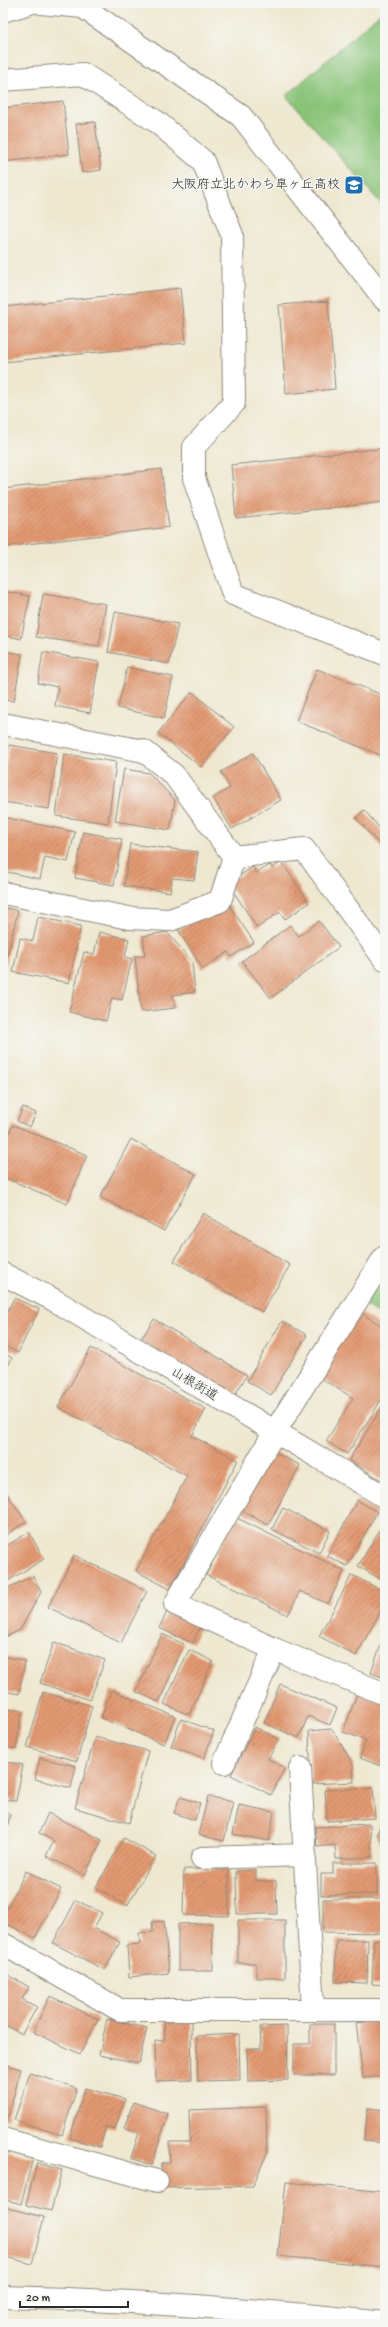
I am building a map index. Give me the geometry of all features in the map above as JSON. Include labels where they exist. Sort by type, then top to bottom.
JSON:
[{"type":"street","points":[[3,11],[30,3]]},
{"type":"street","points":[[41,3],[84,7],[241,116],[385,300]]},
{"type":"street","points":[[3,80],[83,74],[156,122],[203,160],[232,235],[234,403],[194,447],[194,478],[233,594],[385,654]]},
{"type":"street","points":[[3,724],[144,751],[174,775],[234,857]]},
{"type":"street","points":[[234,857],[304,849],[385,960]]},
{"type":"street","points":[[3,893],[129,918],[170,920],[220,901],[234,857]]},
{"type":"street","points":[[385,1256],[274,1433],[175,1604],[274,1649],[385,1694]]},
{"type":"street","name":"山根街道","points":[[3,1274],[54,1300],[274,1433],[385,1498]]},
{"type":"street","points":[[224,1763],[274,1649]]},
{"type":"street","points":[[300,1768],[313,2010]]},
{"type":"street","points":[[202,1858],[305,1856]]},
{"type":"street","points":[[3,1944],[120,2010],[385,2010]]},
{"type":"street","points":[[3,2139],[157,2181]]},
{"type":"street","points":[[3,2297],[109,2300],[264,2310],[385,2323]]},
{"type":"green space","points":[[385,9],[385,208],[286,96]]},
{"type":"green space","points":[[385,1258],[385,1318],[363,1304]]},
{"type":"building","points":[[63,101],[69,154],[3,162],[3,108]]},
{"type":"building","points":[[95,122],[101,170],[82,173],[76,124]]},
{"type":"building","points":[[180,288],[186,343],[3,362],[3,307]]},
{"type":"building","points":[[328,301],[335,389],[286,394],[279,305]]},
{"type":"building","points":[[385,448],[385,502],[236,518],[231,465]]},
{"type":"building","points":[[161,469],[169,527],[3,547],[3,489]]},
{"type":"building","points":[[3,591],[30,596],[21,639],[3,635]]},
{"type":"building","points":[[43,594],[106,604],[99,646],[36,637]]},
{"type":"building","points":[[115,612],[178,624],[169,664],[108,652]]},
{"type":"building","points":[[3,651],[22,654],[14,701],[3,700]]},
{"type":"building","points":[[43,652],[99,662],[90,713],[55,706],[58,687],[38,683]]},
{"type":"building","points":[[127,667],[173,677],[164,718],[118,708]]},
{"type":"building","points":[[317,669],[385,696],[385,757],[296,721]]},
{"type":"building","points":[[192,692],[234,727],[201,767],[158,733]]},
{"type":"building","points":[[9,745],[57,753],[49,809],[3,802],[3,783]]},
{"type":"building","points":[[253,753],[281,800],[232,829],[213,798],[230,788],[221,772]]},
{"type":"building","points":[[64,754],[116,762],[108,823],[56,816]]},
{"type":"building","points":[[124,769],[149,773],[175,800],[170,830],[115,821]]},
{"type":"building","points":[[364,810],[385,834],[385,851],[356,818]]},
{"type":"building","points":[[3,817],[75,832],[68,862],[45,857],[40,879],[3,871]]},
{"type":"building","points":[[83,832],[122,839],[114,885],[75,878]]},
{"type":"building","points":[[130,844],[198,852],[194,880],[172,878],[170,892],[124,886]]},
{"type":"building","points":[[282,862],[309,903],[285,919],[280,912],[257,928],[228,883],[253,867],[256,873],[270,865],[272,868]]},
{"type":"building","points":[[229,905],[254,942],[231,957],[228,952],[203,969],[178,930],[208,911],[212,916]]},
{"type":"building","points":[[3,907],[18,911],[5,966],[3,965]]},
{"type":"building","points":[[38,917],[81,926],[69,983],[13,972],[20,938],[33,941]]},
{"type":"building","points":[[319,921],[339,947],[271,998],[242,961],[290,925],[299,936]]},
{"type":"building","points":[[99,932],[129,939],[125,957],[132,959],[122,1000],[112,998],[106,1021],[69,1012],[84,952],[94,954]]},
{"type":"building","points":[[167,932],[192,962],[195,992],[173,995],[175,1008],[141,1012],[135,956],[145,956],[143,936]]},
{"type":"building","points":[[23,1107],[36,1113],[30,1127],[17,1121]]},
{"type":"building","points":[[13,1125],[87,1155],[67,1204],[3,1177],[3,1148]]},
{"type":"building","points":[[131,1139],[196,1174],[164,1231],[100,1197]]},
{"type":"building","points":[[203,1213],[290,1265],[262,1312],[174,1261]]},
{"type":"building","points":[[14,1298],[39,1309],[18,1353],[3,1345],[3,1320]]},
{"type":"building","points":[[358,1311],[385,1328],[385,1394],[347,1454],[326,1441],[353,1398],[317,1376]]},
{"type":"building","points":[[154,1319],[247,1375],[233,1398],[140,1341]]},
{"type":"building","points":[[282,1321],[307,1335],[271,1395],[247,1381]]},
{"type":"building","points":[[91,1348],[206,1409],[192,1436],[238,1460],[170,1589],[136,1571],[187,1476],[58,1407]]},
{"type":"building","points":[[3,1353],[12,1358],[3,1376]]},
{"type":"building","points":[[385,1402],[385,1474],[381,1480],[349,1460]]},
{"type":"building","points":[[270,1450],[300,1465],[268,1525],[239,1509]]},
{"type":"building","points":[[6,1492],[26,1522],[3,1537],[3,1494]]},
{"type":"building","points":[[357,1500],[377,1512],[347,1566],[327,1556]]},
{"type":"building","points":[[283,1508],[330,1531],[319,1553],[272,1529]]},
{"type":"building","points":[[235,1517],[344,1571],[328,1604],[300,1591],[288,1615],[206,1575]]},
{"type":"building","points":[[385,1521],[385,1582],[358,1566]]},
{"type":"building","points":[[29,1532],[44,1559],[3,1584],[3,1548]]},
{"type":"building","points":[[74,1555],[147,1591],[121,1643],[48,1607]]},
{"type":"building","points":[[352,1575],[385,1592],[385,1603],[356,1656],[319,1636]]},
{"type":"building","points":[[33,1576],[41,1592],[20,1630],[3,1638],[3,1590]]},
{"type":"building","points":[[169,1608],[202,1623],[193,1643],[159,1628]]},
{"type":"building","points":[[385,1633],[385,1678],[371,1673]]},
{"type":"building","points":[[162,1634],[184,1644],[159,1702],[136,1692]]},
{"type":"building","points":[[54,1642],[105,1660],[90,1700],[40,1683]]},
{"type":"building","points":[[189,1650],[213,1661],[189,1715],[164,1704]]},
{"type":"building","points":[[3,1656],[25,1661],[19,1694],[3,1691]]},
{"type":"building","points":[[280,1684],[337,1708],[330,1725],[308,1716],[299,1738],[264,1723]]},
{"type":"building","points":[[111,1690],[175,1716],[164,1744],[101,1718]]},
{"type":"building","points":[[358,1691],[385,1700],[384,1767],[360,1758],[366,1740],[343,1732]]},
{"type":"building","points":[[43,1692],[92,1706],[77,1761],[27,1747]]},
{"type":"building","points":[[3,1708],[22,1711],[16,1749],[3,1747]]},
{"type":"building","points":[[181,1719],[214,1731],[204,1758],[171,1746]]},
{"type":"building","points":[[255,1727],[279,1739],[268,1759],[285,1768],[271,1795],[231,1775]]},
{"type":"building","points":[[332,1729],[353,1764],[354,1782],[311,1784],[309,1731]]},
{"type":"building","points":[[95,1737],[148,1751],[129,1823],[75,1808]]},
{"type":"building","points":[[40,1758],[76,1766],[71,1788],[35,1779]]},
{"type":"building","points":[[3,1761],[23,1765],[16,1801],[3,1799]]},
{"type":"building","points":[[373,1788],[375,1818],[327,1821],[325,1790]]},
{"type":"building","points":[[208,1796],[233,1802],[224,1841],[198,1835]]},
{"type":"building","points":[[180,1797],[200,1803],[195,1820],[174,1813]]},
{"type":"building","points":[[239,1805],[274,1812],[269,1841],[233,1834]]},
{"type":"building","points":[[385,1812],[385,1849],[377,1834]]},
{"type":"building","points":[[3,1813],[10,1814],[4,1844],[3,1844]]},
{"type":"building","points":[[48,1813],[102,1840],[85,1875],[46,1856],[54,1841],[39,1833]]},
{"type":"building","points":[[370,1824],[372,1857],[336,1859],[335,1845],[317,1847],[315,1827]]},
{"type":"building","points":[[124,1838],[156,1856],[127,1906],[96,1887]]},
{"type":"building","points":[[333,1863],[377,1863],[377,1894],[321,1895],[321,1874],[333,1874]]},
{"type":"building","points":[[184,1869],[229,1870],[229,1916],[183,1915]]},
{"type":"building","points":[[256,1870],[256,1881],[276,1881],[277,1914],[237,1914],[236,1871]]},
{"type":"building","points":[[26,1871],[61,1889],[35,1938],[3,1922],[3,1916]]},
{"type":"building","points":[[323,1899],[385,1899],[385,1933],[323,1932]]},
{"type":"building","points":[[76,1900],[102,1913],[94,1928],[120,1942],[105,1970],[53,1943]]},
{"type":"building","points":[[238,1920],[285,1920],[285,1978],[256,1978],[256,1963],[238,1963]]},
{"type":"building","points":[[164,1921],[169,1973],[129,1977],[127,1945],[140,1944],[139,1933],[153,1932],[152,1922]]},
{"type":"building","points":[[212,1923],[213,1971],[178,1971],[178,1924]]},
{"type":"building","points":[[336,1940],[368,1940],[367,1983],[335,1982]]},
{"type":"building","points":[[374,1940],[385,1941],[385,1985],[372,1984]]},
{"type":"building","points":[[3,1972],[29,1987],[22,1999],[37,2007],[22,2034],[3,2024]]},
{"type":"building","points":[[50,1996],[98,2019],[80,2054],[33,2032]]},
{"type":"building","points":[[107,2019],[147,2028],[139,2063],[99,2055]]},
{"type":"building","points":[[382,2020],[385,2041],[385,2076],[363,2078],[356,2023]]},
{"type":"building","points":[[191,2021],[192,2080],[156,2081],[155,2041],[165,2040],[164,2022]]},
{"type":"building","points":[[310,2024],[334,2024],[334,2075],[294,2075],[294,2044],[310,2044]]},
{"type":"building","points":[[287,2026],[288,2080],[248,2081],[247,2049],[261,2049],[260,2027]]},
{"type":"building","points":[[239,2034],[240,2080],[198,2081],[197,2036]]},
{"type":"building","points":[[3,2064],[21,2069],[7,2120],[3,2119]]},
{"type":"building","points":[[30,2073],[77,2088],[62,2135],[14,2120]]},
{"type":"building","points":[[85,2088],[125,2099],[115,2129],[106,2126],[100,2147],[70,2138]]},
{"type":"building","points":[[133,2102],[168,2114],[152,2165],[131,2158],[139,2133],[124,2129]]},
{"type":"building","points":[[266,2107],[267,2153],[253,2186],[162,2188],[161,2163],[170,2163],[169,2142],[190,2142],[189,2110]]},
{"type":"building","points":[[368,2108],[385,2110],[385,2143],[364,2141]]},
{"type":"building","points":[[8,2151],[33,2158],[21,2204],[3,2199],[3,2169]]},
{"type":"building","points":[[37,2163],[62,2170],[51,2211],[26,2205]]},
{"type":"building","points":[[286,2182],[385,2192],[385,2267],[278,2256]]},
{"type":"building","points":[[3,2207],[44,2217],[32,2264],[3,2256]]},
{"type":"place","name":"大阪府立北かわち皐ヶ丘高校","points":[[354,185]]}]
